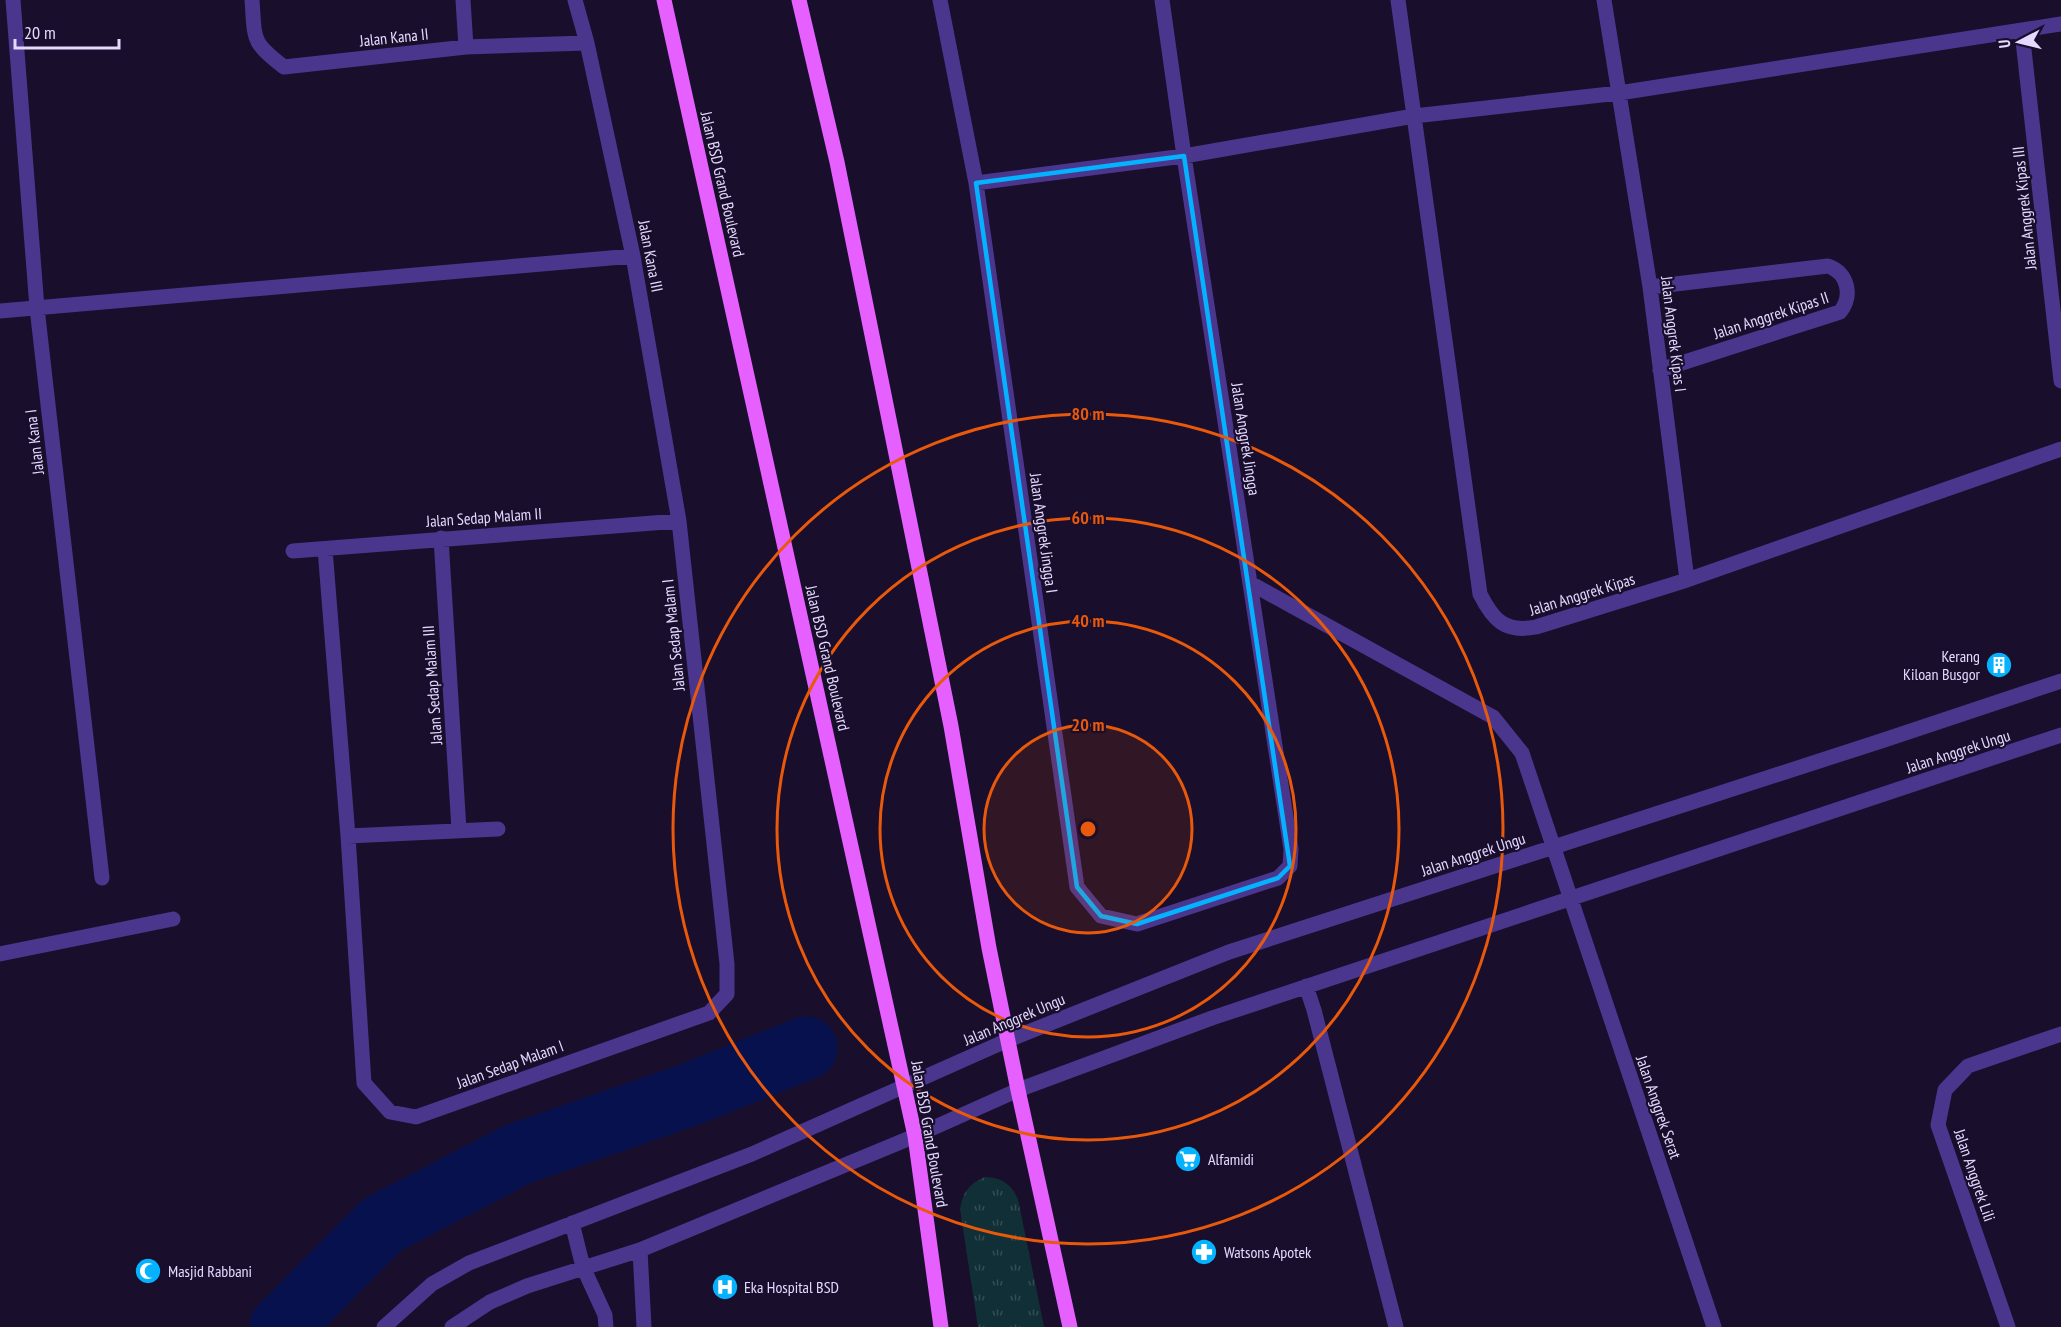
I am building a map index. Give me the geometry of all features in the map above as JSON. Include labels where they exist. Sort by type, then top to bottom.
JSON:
[{"type":"main road","name":"Jalan BSD Grand Boulevard","points":[[664,0],[905,1087],[915,1136],[941,1327]]},
{"type":"main road","points":[[799,0],[837,162],[951,726],[989,948],[1070,1327]]},
{"type":"street","name":"Jalan Kana I","points":[[13,0],[37,308],[102,878]]},
{"type":"street","name":"Jalan Kana II","points":[[252,0],[255,40],[265,53],[284,67],[466,47],[588,43]]},
{"type":"street","points":[[463,0],[466,47]]},
{"type":"street","name":"Jalan Kana III","points":[[575,0],[588,43],[633,256],[679,521]]},
{"type":"street","name":"Jalan Anggrek Jingga I","points":[[940,0],[976,183],[1077,887],[1101,916],[1137,924],[1278,878]]},
{"type":"street","name":"Jalan Anggrek Jingga","points":[[1162,0],[1291,849],[1290,866],[1278,878]]},
{"type":"street","points":[[1398,0],[1414,116]]},
{"type":"street","points":[[1604,0],[1619,93]]},
{"type":"street","points":[[976,183],[1184,156],[1414,116],[1619,93],[1989,34],[2022,32],[2061,24]]},
{"type":"street","name":"Jalan Anggrek Kipas III","points":[[2022,32],[2061,381]]},
{"type":"street","name":"Jalan Anggrek Kipas I","points":[[1619,93],[1650,286],[1687,580]]},
{"type":"street","name":"Jalan Anggrek Kipas","points":[[1414,116],[1480,594],[1489,611],[1504,625],[1519,631],[1536,627],[1687,580],[2061,449]]},
{"type":"street","points":[[0,311],[633,256]]},
{"type":"street","name":"Jalan Anggrek Kipas II","points":[[1650,286],[1828,266],[1837,269],[1843,275],[1847,287],[1847,299],[1840,312],[1660,370]]},
{"type":"street","name":"Jalan Sedap Malam II","points":[[293,551],[679,521]]},
{"type":"street","name":"Jalan Sedap Malam I","points":[[325,549],[348,836],[364,1083],[390,1112],[416,1117],[710,1013],[728,994],[727,964],[679,521]]},
{"type":"street","name":"Jalan Sedap Malam III","points":[[441,538],[459,830]]},
{"type":"street","name":"Jalan Anggrek Serat","points":[[1250,583],[1493,717],[1522,753],[1714,1327]]},
{"type":"street","name":"Jalan Anggrek Ungu","points":[[384,1327],[432,1284],[469,1263],[752,1154],[1008,1040],[1229,952],[2061,681]]},
{"type":"street","name":"Jalan Anggrek Ungu","points":[[452,1327],[490,1302],[527,1286],[640,1250],[915,1136],[1018,1089],[1212,1018],[2061,735]]},
{"type":"street","points":[[348,836],[498,829]]},
{"type":"street","points":[[0,954],[172,919]]},
{"type":"street","points":[[1306,987],[1396,1327]]},
{"type":"street","name":"Jalan Anggrek Lili","points":[[2008,1327],[1938,1125],[1945,1090],[1968,1066],[2061,1034]]},
{"type":"street","points":[[572,1223],[584,1267],[605,1316],[606,1327]]},
{"type":"street","points":[[640,1250],[644,1327]]},
{"type":"highlighted area","points":[[1184,156],[1290,866],[1278,878],[1137,924],[1101,916],[1077,887],[976,183]]},
{"type":"green space","points":[[985,1177],[1005,1182],[1018,1199],[1044,1327],[978,1327],[960,1209],[968,1189]]},
{"type":"waterway","points":[[281,1327],[382,1225],[518,1154],[686,1096],[806,1048]]},
{"type":"place","name":"Kerang Kiloan Busgor","points":[[1999,665]]},
{"type":"place","name":"Alfamidi","points":[[1188,1159]]},
{"type":"place","name":"Watsons Apotek","points":[[1204,1252]]},
{"type":"place","name":"Masjid Rabbani","points":[[148,1271]]},
{"type":"place","name":"Eka Hospital BSD","points":[[725,1287]]}]
